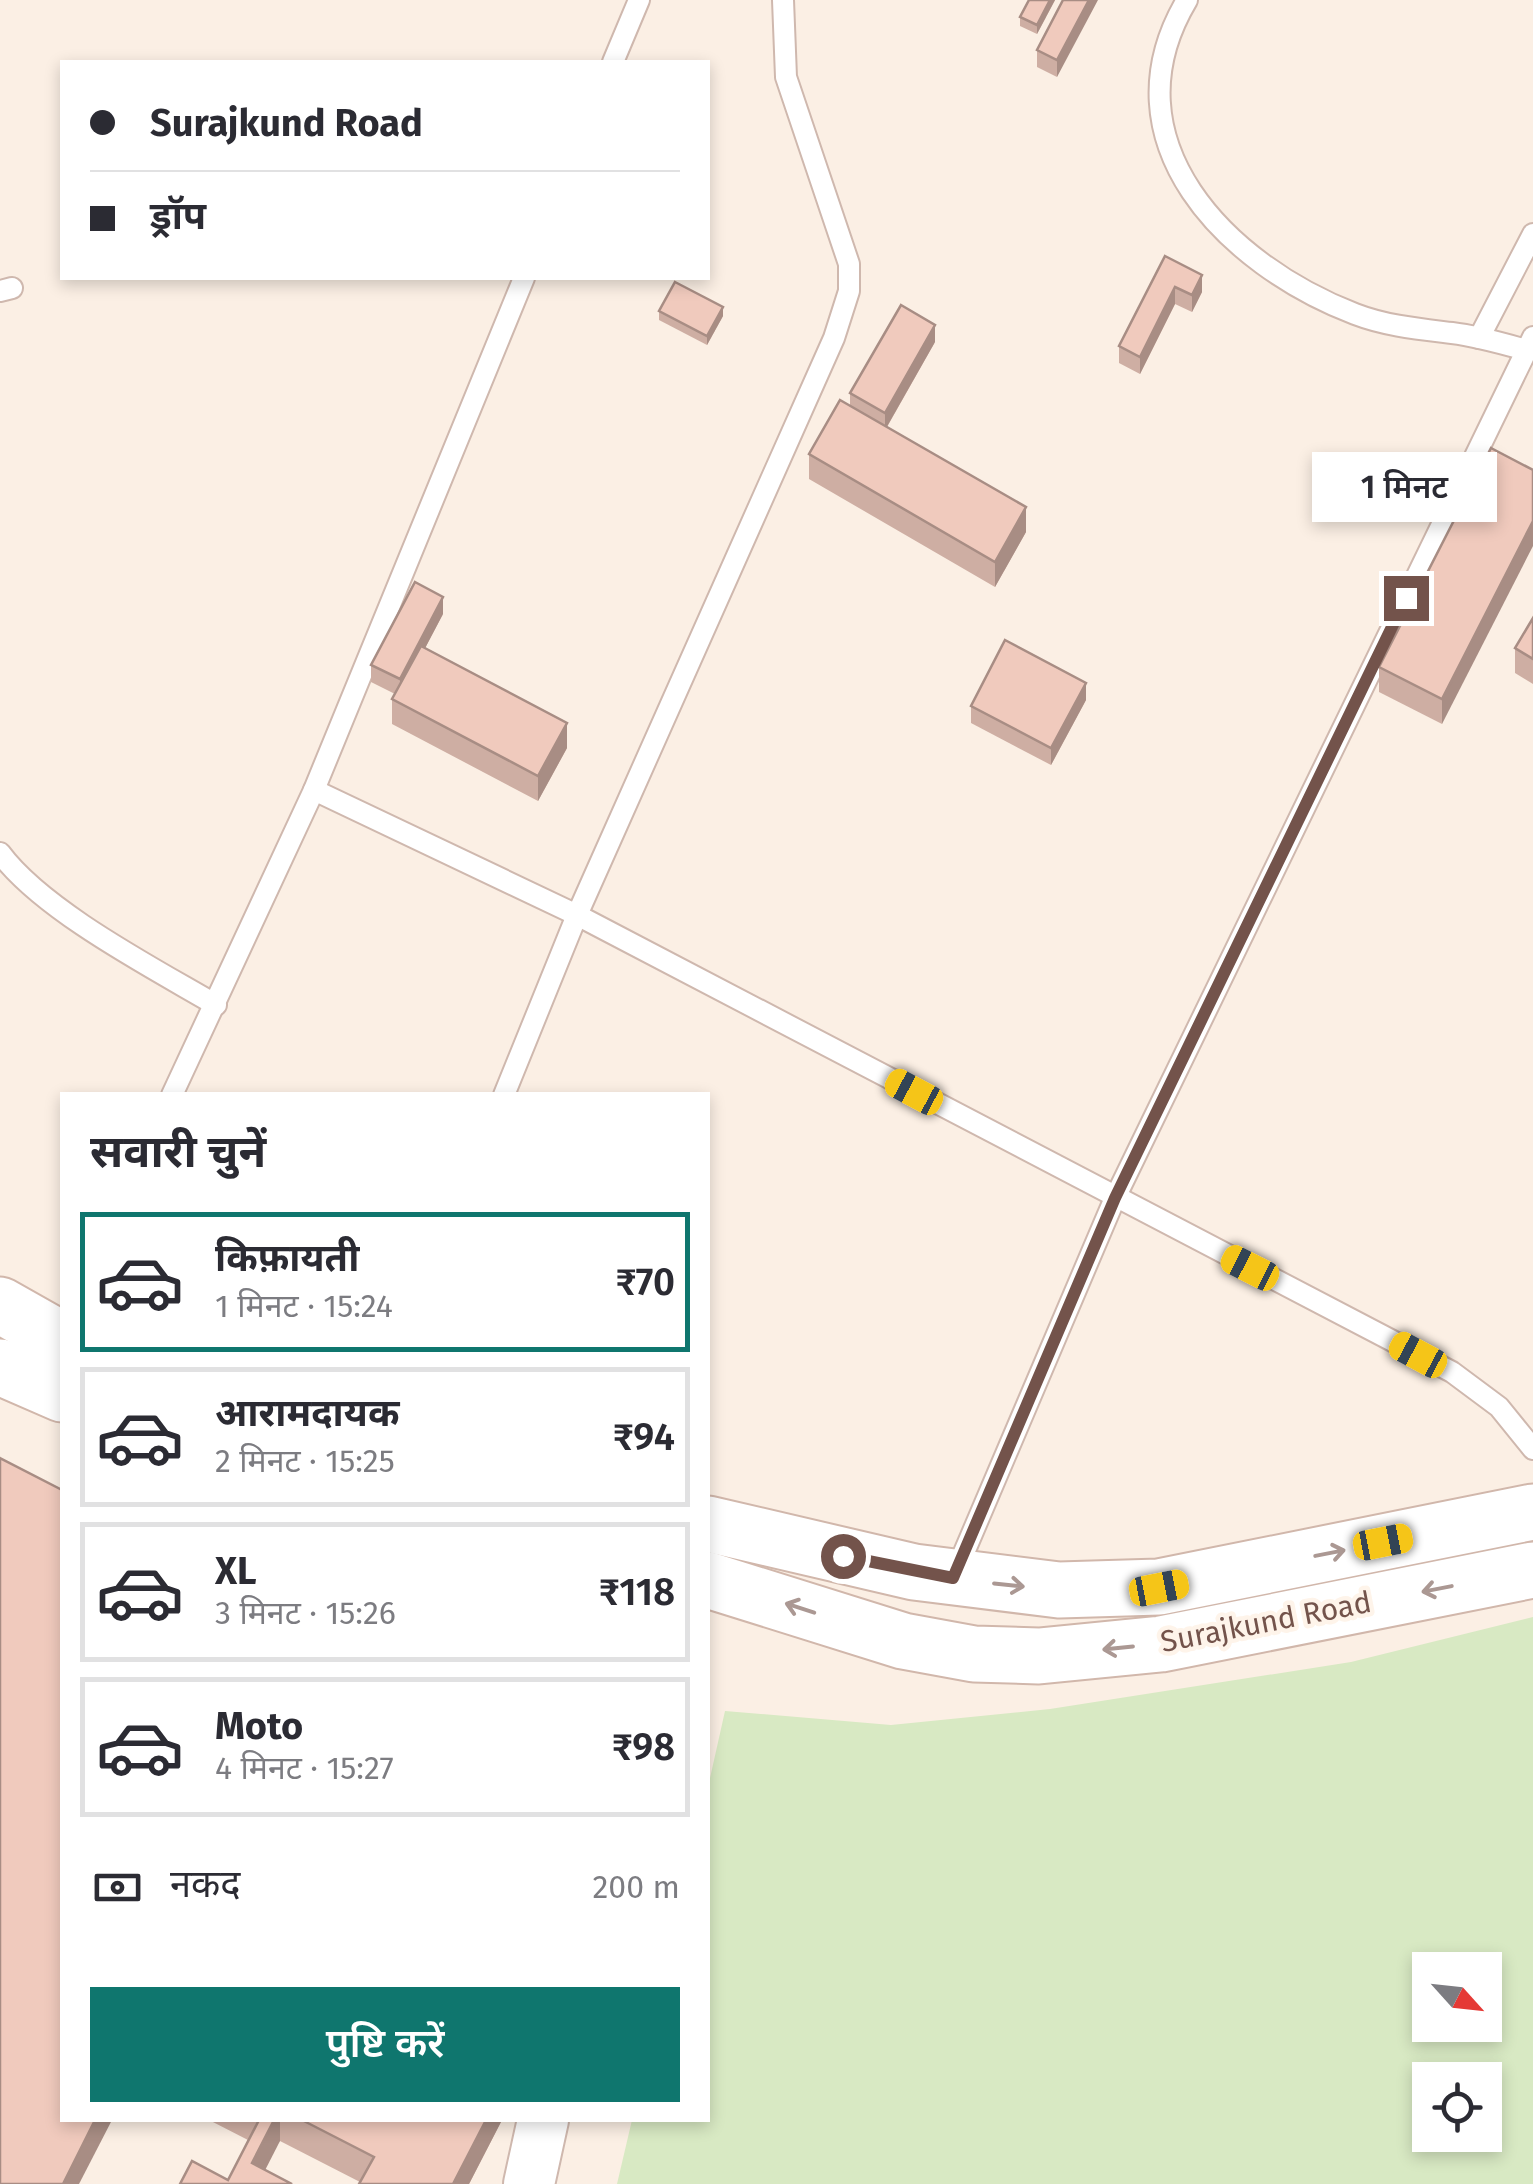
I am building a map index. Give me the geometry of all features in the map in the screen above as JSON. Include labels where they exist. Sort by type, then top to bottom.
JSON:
[{"type":"main road","points":[[0,1305],[45,1366]]},
{"type":"main road","name":"Surajkund Road","points":[[710,1524],[953,1578],[1060,1590],[1159,1588],[1533,1512]]},
{"type":"main road","name":"Surajkund Road","points":[[710,1581],[903,1641],[974,1654],[1039,1656],[1161,1644],[1533,1570]]},
{"type":"street","points":[[529,2184],[543,2122]]},
{"type":"lane","points":[[614,60],[639,0]]},
{"type":"lane","points":[[505,1092],[577,916],[834,338],[849,290],[849,264],[786,77],[783,0]]},
{"type":"lane","points":[[953,1578],[1115,1198],[1529,344],[1412,330],[1354,314],[1288,280],[1221,232],[1168,150],[1159,116],[1159,76],[1172,26],[1187,0]]},
{"type":"lane","points":[[1480,338],[1533,234]]},
{"type":"lane","points":[[173,1092],[314,790],[523,280]]},
{"type":"lane","points":[[314,790],[577,916],[1452,1372],[1499,1408],[1533,1449]]},
{"type":"lane","points":[[0,854],[44,896],[116,946],[216,1005]]},
{"type":"green space","points":[[1533,1617],[1533,2184],[617,2184],[632,2122],[710,2122],[710,1778],[725,1711],[891,1725],[1050,1709],[1351,1662]]},
{"type":"building","points":[[1029,0],[1050,0],[1037,25],[1020,17]]},
{"type":"building","points":[[1063,0],[1089,0],[1057,60],[1037,50]]},
{"type":"building","points":[[1165,256],[1202,275],[1192,295],[1175,287],[1140,357],[1119,346]]},
{"type":"building","points":[[675,282],[723,307],[707,336],[659,311]]},
{"type":"building","points":[[901,305],[935,325],[885,413],[850,393]]},
{"type":"building","points":[[840,400],[1026,507],[995,562],[809,454]]},
{"type":"building","points":[[1491,448],[1533,470],[1533,521],[1442,699],[1379,667]]},
{"type":"building","points":[[415,582],[443,597],[400,679],[371,665]]},
{"type":"building","points":[[1533,618],[1533,659],[1515,648]]},
{"type":"building","points":[[1005,640],[1086,683],[1051,748],[971,706]]},
{"type":"building","points":[[421,646],[567,723],[538,776],[392,699]]},
{"type":"building","points":[[0,1458],[60,1489],[60,2122],[94,2122],[63,2184],[0,2184]]},
{"type":"building","points":[[258,2122],[273,2122],[252,2163],[292,2184],[180,2184],[192,2161],[228,2180]]},
{"type":"building","points":[[306,2122],[485,2122],[453,2184],[359,2184],[374,2157]]},
{"type":"route","points":[[843,1556],[953,1578],[1115,1198],[1406,598]]}]
